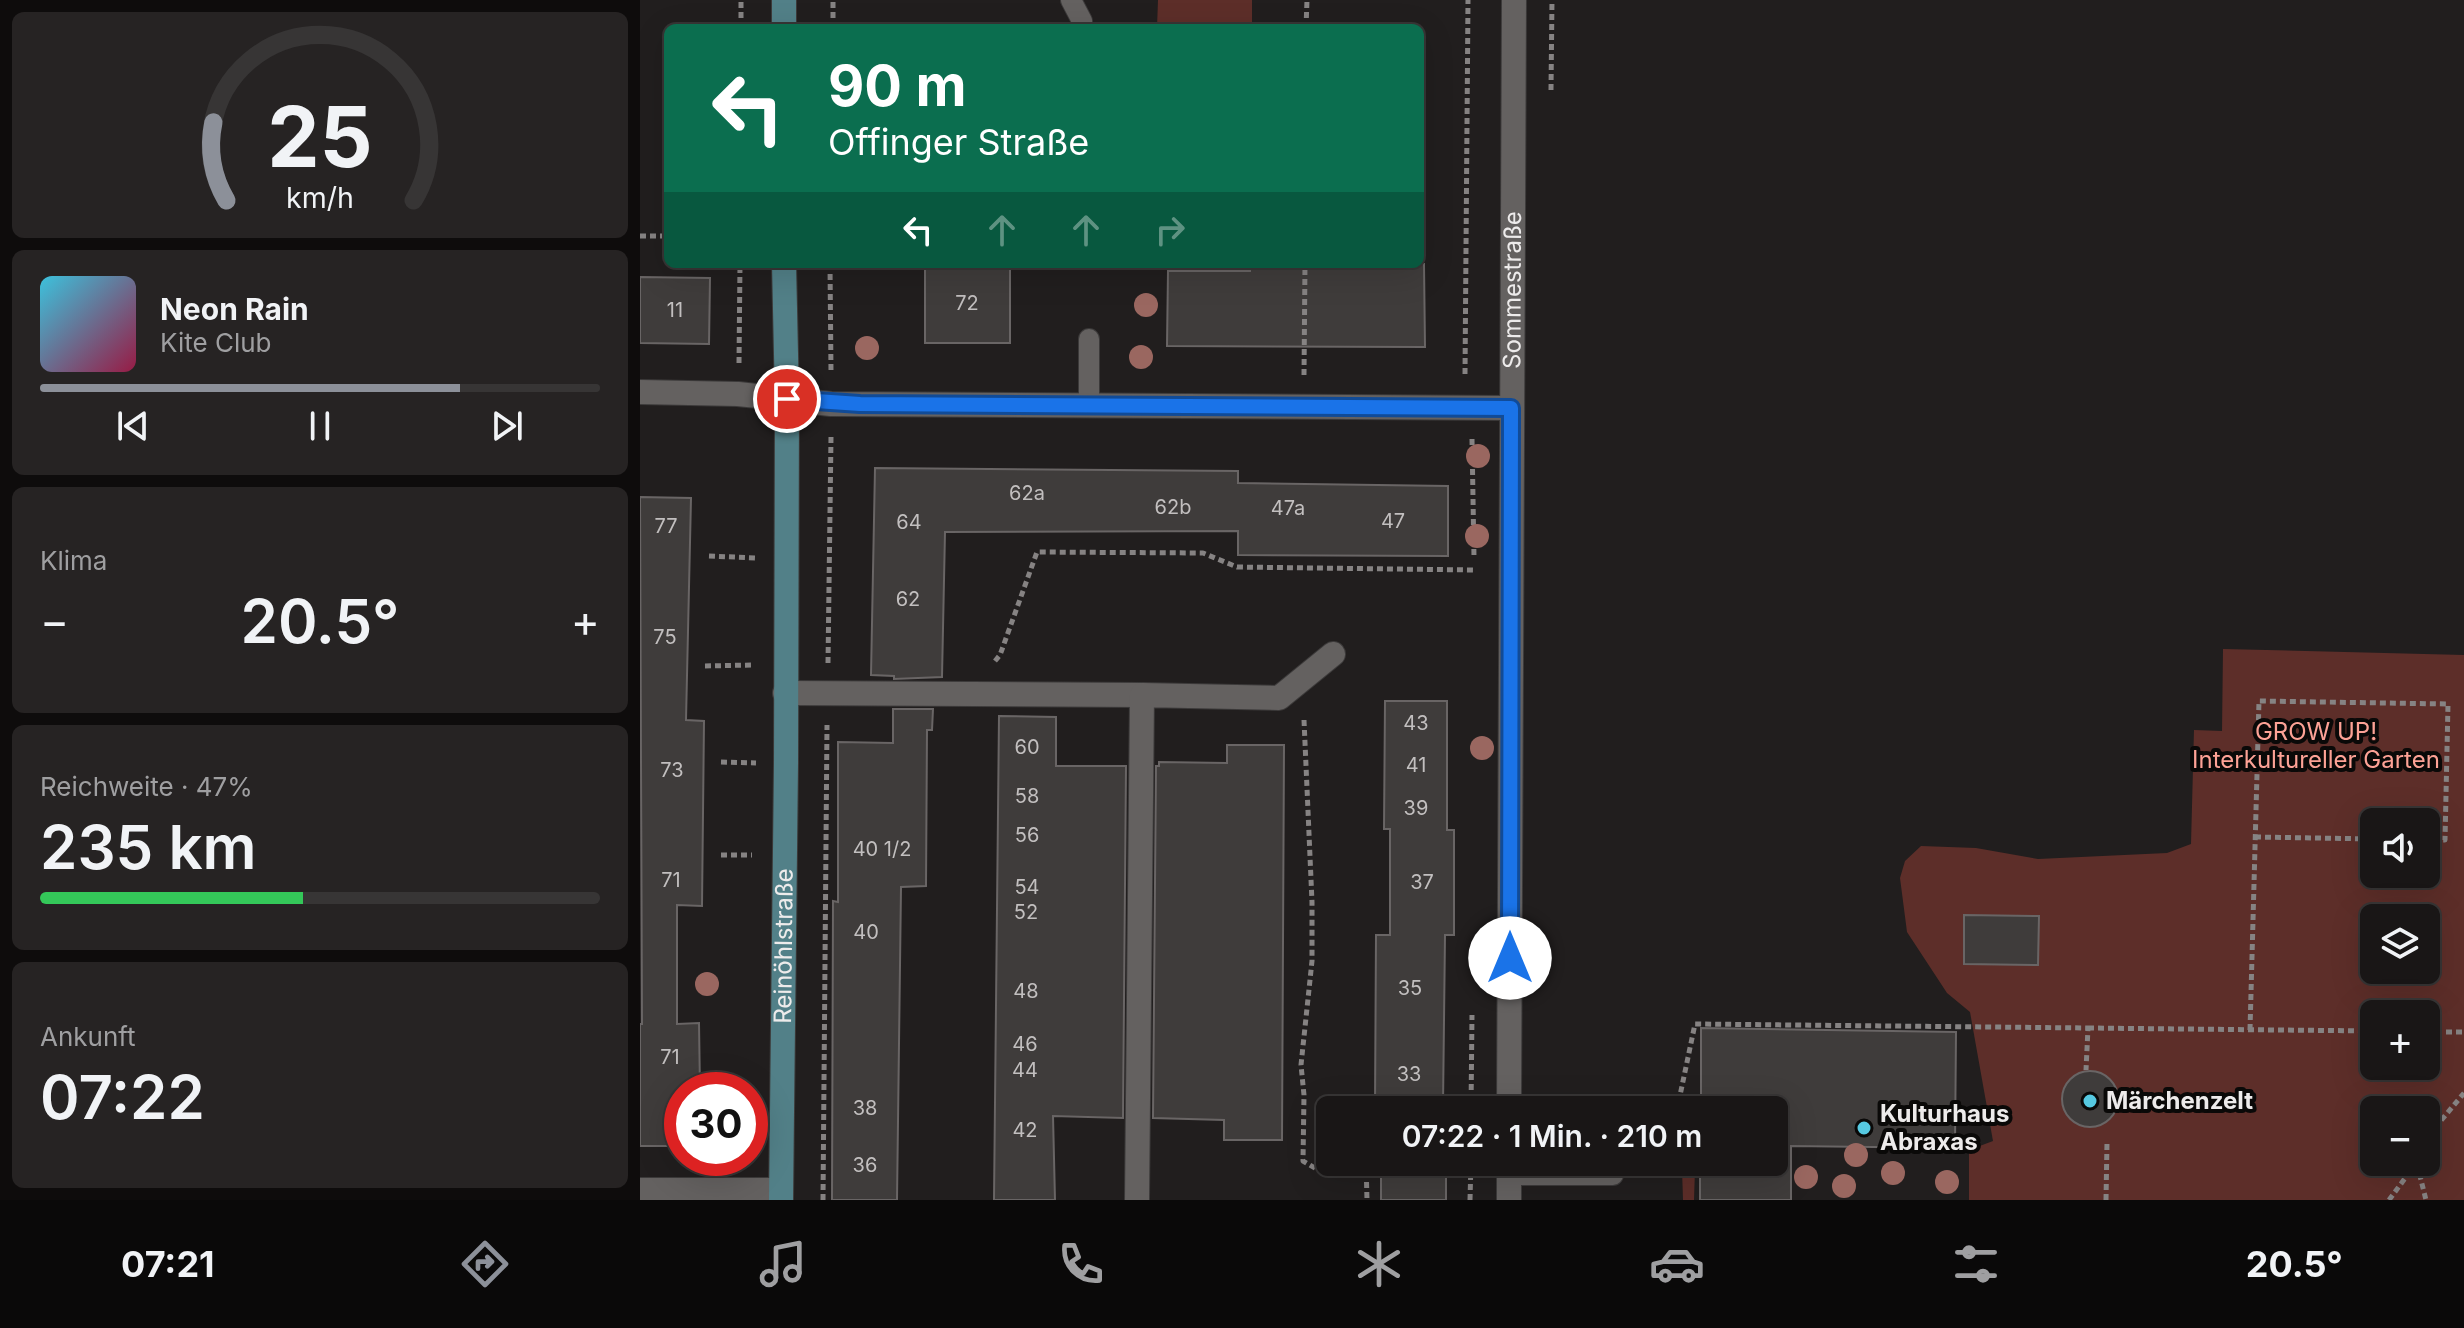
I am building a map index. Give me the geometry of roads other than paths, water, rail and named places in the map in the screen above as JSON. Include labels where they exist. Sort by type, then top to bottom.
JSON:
[{"type":"street","points":[[784,0],[784,24]]},
{"type":"street","name":"Sommestraße","points":[[1509,1096],[1514,0]]},
{"type":"street","name":"Reinöhlstraße","points":[[781,1195],[787,399],[784,268]]},
{"type":"street","points":[[640,392],[738,394],[831,404],[1511,408]]},
{"type":"street","points":[[785,693],[1279,698],[1333,654]]},
{"type":"street","points":[[1137,1200],[1142,695]]},
{"type":"street","points":[[1509,1176],[1509,1200]]},
{"type":"street","points":[[640,1190],[781,1195]]},
{"type":"lane","points":[[1071,0],[1082,21]]},
{"type":"lane","points":[[1089,339],[1089,407]]},
{"type":"place","name":"Märchenzelt","points":[[2090,1101]]},
{"type":"place","name":"Kulturhaus Abraxas","points":[[1864,1128]]},
{"type":"park label","name":"GROW UP! Interkultureller Garten","points":[[2316,746]]}]
